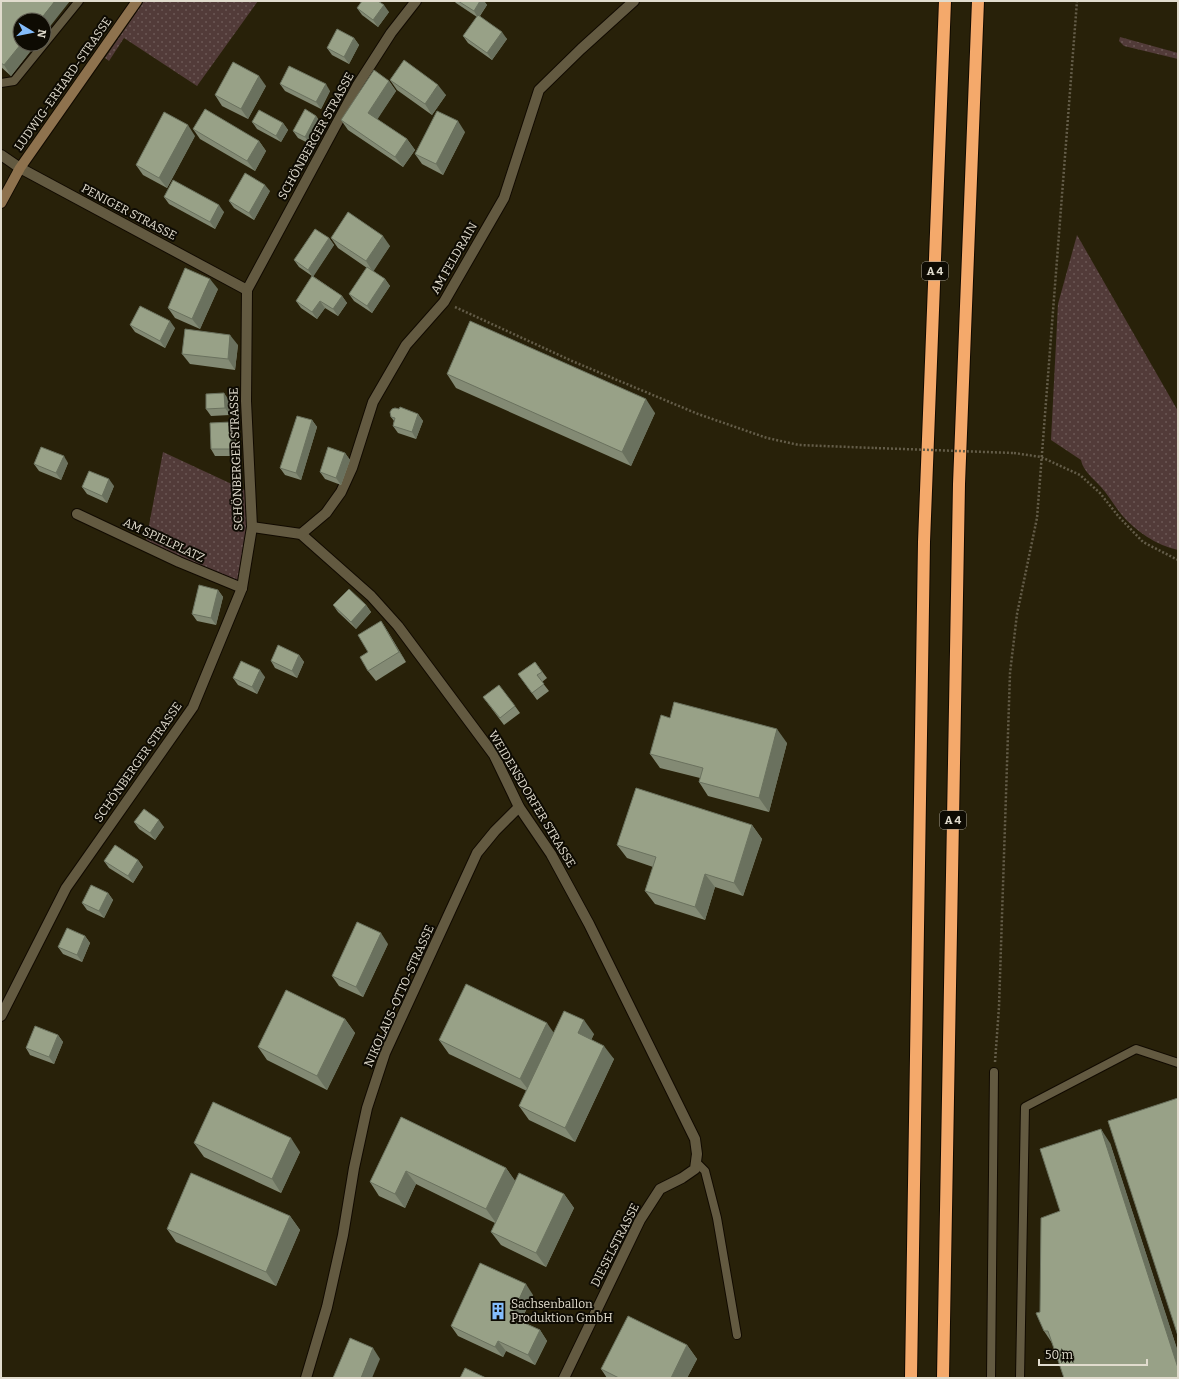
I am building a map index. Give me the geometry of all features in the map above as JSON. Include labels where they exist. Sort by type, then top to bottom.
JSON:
[{"type":"highway","name":"A 4","points":[[911,1378],[924,550],[945,1]]},
{"type":"highway","name":"A 4","points":[[943,1378],[959,484],[978,1]]},
{"type":"street","name":"LUDWIG-ERHARD-STRASSE","points":[[1,203],[20,168],[137,1]]},
{"type":"street","name":"SCHÖNBERGER STRASSE","points":[[1,1016],[66,888],[194,707],[242,588],[252,527],[246,401],[247,290],[357,86],[391,33],[416,1]]},
{"type":"street","name":"AM FELDRAIN","points":[[301,534],[326,513],[341,492],[352,468],[373,402],[406,345],[444,302],[504,198],[539,90],[581,49],[634,1]]},
{"type":"street","name":"PENIGER STRASSE","points":[[1,154],[20,168],[247,290]]},
{"type":"street","name":"AM SPIELPLATZ","points":[[77,514],[179,562],[242,588]]},
{"type":"street","points":[[252,527],[301,534]]},
{"type":"street","name":"WEIDENSDORFER STRASSE","points":[[301,534],[371,596],[398,626],[494,755],[520,807],[551,854],[589,924],[695,1139],[697,1154],[696,1162]]},
{"type":"street","name":"NIKOLAUS-OTTO-STRASSE","points":[[306,1378],[327,1306],[343,1235],[354,1168],[368,1108],[385,1053],[477,853],[495,831],[520,807]]},
{"type":"street","name":"DIESELSTRASSE","points":[[564,1378],[640,1220],[660,1189],[682,1178],[695,1169],[696,1162]]},
{"type":"lane","points":[[1,83],[14,81],[79,1]]},
{"type":"lane","points":[[1020,1378],[1026,1107],[1136,1049],[1178,1063]]},
{"type":"lane","points":[[991,1378],[994,1072]]},
{"type":"lane","points":[[696,1162],[705,1171],[717,1218],[737,1335]]},
{"type":"path","points":[[994,1072],[999,1007],[1010,674],[1017,614],[1037,518],[1076,1]]},
{"type":"path","points":[[444,302],[572,361],[698,414],[767,438],[799,445],[1014,453],[1041,457],[1080,475],[1100,493],[1119,517],[1143,542],[1178,560]]},
{"type":"shaded area","points":[[144,1],[258,1],[197,86],[124,38],[109,61],[105,58]]},
{"type":"shaded area","points":[[1120,37],[1178,53],[1178,59],[1124,46],[1119,41]]},
{"type":"shaded area","points":[[1077,235],[1178,411],[1178,550],[1162,545],[1139,532],[1121,514],[1104,490],[1086,471],[1081,460],[1051,440],[1058,304]]},
{"type":"shaded area","points":[[163,452],[251,493],[242,588],[145,546]]},
{"type":"building","points":[[1,1],[55,1],[46,12],[12,12],[12,52],[15,52],[4,65],[1,63]]},
{"type":"building","points":[[362,1],[378,1],[384,5],[373,20],[357,8]]},
{"type":"building","points":[[458,1],[480,1],[474,11]]},
{"type":"building","points":[[478,15],[502,32],[487,53],[463,36]]},
{"type":"building","points":[[337,29],[354,38],[344,57],[327,48]]},
{"type":"building","points":[[404,60],[438,85],[425,104],[390,80]]},
{"type":"building","points":[[233,62],[259,76],[241,109],[215,95]]},
{"type":"building","points":[[289,66],[326,84],[316,102],[280,84]]},
{"type":"building","points":[[374,70],[389,81],[368,113],[407,139],[395,157],[341,120]]},
{"type":"building","points":[[205,109],[259,141],[247,161],[193,129]]},
{"type":"building","points":[[305,109],[316,116],[305,137],[293,131]]},
{"type":"building","points":[[259,110],[283,123],[276,136],[252,122]]},
{"type":"building","points":[[437,111],[458,121],[436,164],[415,154]]},
{"type":"building","points":[[164,112],[188,125],[159,178],[136,165]]},
{"type":"building","points":[[245,173],[265,185],[249,213],[229,201]]},
{"type":"building","points":[[173,180],[219,205],[210,222],[164,197]]},
{"type":"building","points":[[348,212],[383,236],[366,261],[331,238]]},
{"type":"building","points":[[315,229],[329,238],[308,270],[294,260]]},
{"type":"building","points":[[367,267],[385,279],[367,306],[349,294]]},
{"type":"building","points":[[185,268],[210,279],[192,319],[168,308]]},
{"type":"building","points":[[312,276],[342,296],[333,309],[320,301],[312,312],[296,301]]},
{"type":"building","points":[[140,306],[170,321],[160,341],[130,325]]},
{"type":"building","points":[[470,321],[646,399],[622,452],[447,374]]},
{"type":"building","points":[[185,329],[230,335],[228,359],[182,354]]},
{"type":"building","points":[[224,393],[225,408],[206,409],[206,394]]},
{"type":"building","points":[[400,407],[418,414],[412,432],[393,426],[395,418],[391,417],[390,412],[392,409],[399,409]]},
{"type":"building","points":[[297,416],[312,420],[296,473],[280,468]]},
{"type":"building","points":[[231,422],[231,449],[211,449],[210,423]]},
{"type":"building","points":[[41,447],[64,456],[56,473],[34,464]]},
{"type":"building","points":[[328,447],[345,453],[336,478],[320,472]]},
{"type":"building","points":[[89,471],[109,479],[102,496],[82,487]]},
{"type":"building","points":[[199,585],[218,590],[211,618],[192,614]]},
{"type":"building","points":[[349,589],[366,605],[351,622],[333,605]]},
{"type":"building","points":[[381,621],[399,652],[368,671],[360,657],[368,652],[358,635]]},
{"type":"building","points":[[278,645],[299,655],[292,671],[271,661]]},
{"type":"building","points":[[241,661],[260,670],[252,687],[233,678]]},
{"type":"building","points":[[535,662],[542,672],[537,675],[544,684],[532,693],[518,674]]},
{"type":"building","points":[[499,685],[515,706],[500,718],[483,697]]},
{"type":"building","points":[[674,702],[777,729],[759,798],[699,782],[703,768],[650,754],[661,715],[670,718]]},
{"type":"building","points":[[636,788],[752,825],[734,883],[705,874],[695,907],[645,891],[656,857],[617,845]]},
{"type":"building","points":[[144,809],[159,820],[150,833],[134,822]]},
{"type":"building","points":[[115,845],[138,860],[128,876],[104,861]]},
{"type":"building","points":[[91,885],[108,893],[99,911],[82,903]]},
{"type":"building","points":[[357,922],[381,933],[356,987],[332,976]]},
{"type":"building","points":[[67,928],[85,936],[77,955],[58,947]]},
{"type":"building","points":[[466,984],[547,1023],[520,1079],[439,1040]]},
{"type":"building","points":[[286,990],[345,1019],[317,1076],[258,1047]]},
{"type":"building","points":[[564,1011],[584,1020],[578,1033],[604,1046],[565,1128],[519,1106]]},
{"type":"building","points":[[35,1026],[58,1035],[49,1057],[26,1048]]},
{"type":"building","points":[[1178,1098],[1178,1336],[1108,1121]]},
{"type":"building","points":[[213,1102],[291,1138],[272,1179],[194,1143]]},
{"type":"building","points":[[401,1117],[506,1168],[486,1209],[406,1171],[395,1194],[370,1182]]},
{"type":"building","points":[[1101,1129],[1178,1368],[1178,1378],[1064,1378],[1048,1331],[1044,1331],[1036,1313],[1040,1312],[1041,1218],[1060,1211],[1040,1149]]},
{"type":"building","points":[[191,1173],[290,1216],[266,1272],[167,1229]]},
{"type":"building","points":[[519,1173],[564,1194],[536,1253],[491,1232]]},
{"type":"building","name":"Sachsenballon Produktion GmbH","points":[[480,1263],[526,1284],[511,1317],[540,1330],[528,1355],[498,1341],[495,1347],[451,1326]]},
{"type":"building","points":[[628,1316],[687,1345],[671,1378],[619,1378],[601,1369]]},
{"type":"building","points":[[350,1338],[373,1348],[361,1378],[333,1378]]},
{"type":"building","points":[[465,1368],[486,1378],[460,1378]]},
{"type":"place","name":"Sachsenballon Produktion GmbH","points":[[498,1311]]}]
